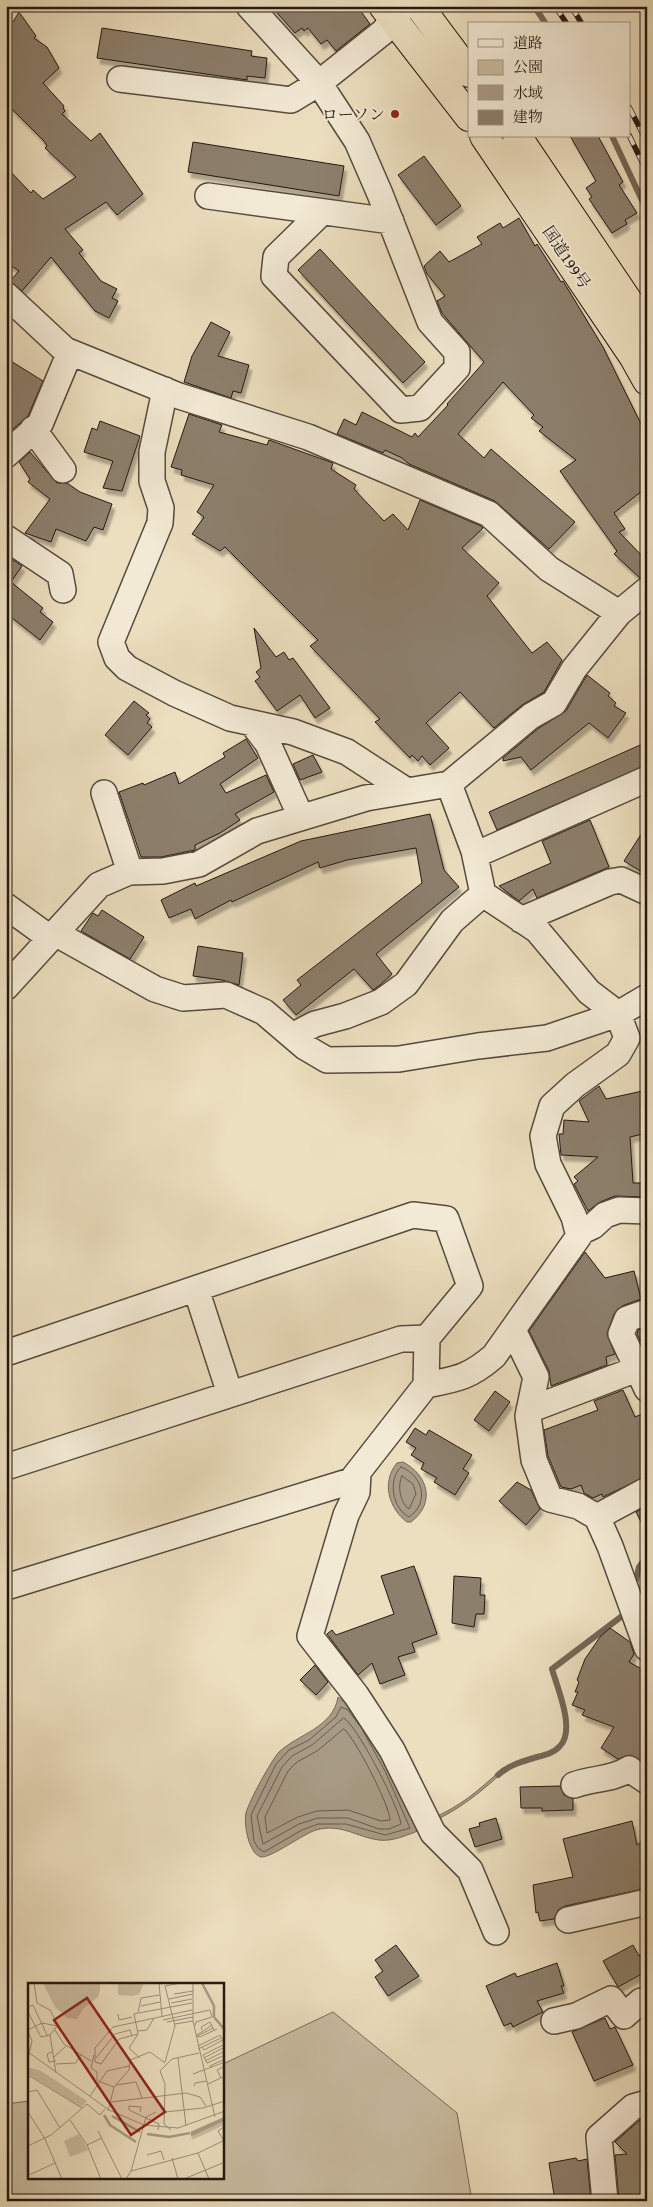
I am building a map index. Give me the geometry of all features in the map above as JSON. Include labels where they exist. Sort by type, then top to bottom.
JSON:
[{"type":"highway","points":[[419,6],[468,72]]},
{"type":"highway","points":[[393,10],[468,117]]},
{"type":"highway","name":"国道199号","points":[[485,138],[633,356],[647,381]]},
{"type":"highway","name":"国道199号","points":[[518,138],[647,329]]},
{"type":"street","points":[[249,6],[318,83],[357,141],[391,221],[430,322],[457,352],[457,368],[420,408],[401,410],[274,276],[276,257],[322,212]]},
{"type":"street","points":[[120,80],[292,100],[318,83],[383,32],[393,10]]},
{"type":"street","points":[[208,196],[391,221]]},
{"type":"street","points":[[6,295],[70,352],[165,390],[308,437],[489,514],[549,569],[619,614]]},
{"type":"street","points":[[6,455],[43,419],[70,352]]},
{"type":"street","points":[[165,390],[152,452],[152,481],[161,508],[160,523],[111,642],[118,658],[127,668],[174,693],[230,718],[293,732],[347,752],[407,791]]},
{"type":"street","points":[[34,429],[63,470]]},
{"type":"street","points":[[6,538],[60,574],[63,590]]},
{"type":"street","points":[[6,987],[99,885],[130,872],[163,871],[200,864],[256,831],[366,798],[449,784],[531,716],[554,703],[574,669],[619,614],[647,590]]},
{"type":"street","points":[[252,723],[268,744],[301,817]]},
{"type":"street","points":[[475,855],[647,779]]},
{"type":"street","points":[[426,1385],[462,1378],[481,1367],[494,1356],[579,1236],[574,1216],[548,1164],[543,1136],[552,1106],[575,1085],[618,1054],[627,1038],[618,1014],[589,992],[537,930],[483,894],[475,855],[449,784]]},
{"type":"street","points":[[104,793],[130,872]]},
{"type":"street","points":[[521,920],[610,882],[621,880],[647,892]]},
{"type":"street","points":[[292,1036],[315,1024],[346,1016],[380,1002],[406,984],[452,921],[483,894]]},
{"type":"street","points":[[6,906],[53,935],[155,989],[183,998],[226,995],[264,1012],[305,1047],[327,1060],[399,1059],[478,1046],[547,1038],[618,1014],[647,997]]},
{"type":"street","points":[[578,1232],[593,1226],[605,1215],[619,1210],[647,1211]]},
{"type":"street","points":[[6,1353],[413,1215],[446,1219],[470,1286],[427,1338],[426,1385],[351,1481],[6,1588]]},
{"type":"street","points":[[196,1289],[230,1394]]},
{"type":"street","points":[[529,1410],[642,1379],[621,1334],[627,1320],[647,1312]]},
{"type":"street","points":[[513,1330],[536,1377],[529,1410],[534,1460],[550,1499],[578,1506],[597,1518],[610,1546],[647,1648]]},
{"type":"street","points":[[6,1467],[400,1339],[427,1338]]},
{"type":"street","points":[[358,1473],[357,1492],[346,1515],[310,1636],[356,1695],[392,1750],[433,1833],[470,1870],[496,1932]]},
{"type":"street","points":[[597,1518],[647,1490]]},
{"type":"street","points":[[574,1785],[587,1780],[611,1778],[629,1769],[647,1781]]},
{"type":"street","points":[[568,1920],[647,1902]]},
{"type":"street","points":[[554,2021],[576,2016],[611,1999],[624,2016],[642,2001],[647,2000]]},
{"type":"street","points":[[605,2201],[599,2137],[633,2107],[647,2103]]},
{"type":"green space","points":[[333,2012],[457,2113],[472,2201],[6,2201],[6,2104],[28,2101],[28,2180],[224,2180],[224,2064]]},
{"type":"water","points":[[403,1462],[418,1474],[426,1490],[424,1506],[411,1522],[407,1522],[401,1517],[389,1495],[389,1478],[392,1470],[397,1463]]},
{"type":"water","points":[[338,1697],[363,1723],[374,1740],[423,1829],[390,1840],[379,1840],[341,1829],[325,1828],[310,1832],[272,1854],[260,1857],[249,1842],[246,1831],[246,1813],[251,1800],[279,1752],[322,1723],[335,1708]]},
{"type":"water","points":[[502,1769],[504,1771],[470,1800],[432,1822],[431,1819],[469,1797]]},
{"type":"building","points":[[271,6],[357,6],[370,24],[336,51],[327,40],[321,44],[308,28],[304,31],[302,28],[295,33]]},
{"type":"building","points":[[19,12],[36,36],[34,38],[47,47],[59,68],[43,83],[64,106],[65,111],[62,114],[91,141],[100,133],[143,194],[117,215],[106,202],[65,229],[83,250],[79,253],[101,281],[117,289],[112,298],[118,301],[109,318],[95,311],[51,257],[22,291],[10,281],[19,271],[6,262],[6,167],[31,193],[33,190],[43,199],[76,177],[45,148],[47,146],[44,141],[6,103],[6,18],[13,22]]},
{"type":"building","points":[[102,28],[252,51],[251,56],[267,58],[265,78],[247,76],[247,80],[97,58]]},
{"type":"building","points":[[571,138],[599,138],[623,182],[619,185],[637,213],[625,220],[627,224],[612,233],[589,199],[592,197],[586,188],[596,181]]},
{"type":"building","points":[[193,142],[344,166],[339,196],[188,172]]},
{"type":"building","points":[[424,156],[461,206],[436,225],[398,175]]},
{"type":"building","points":[[519,218],[535,246],[537,244],[561,282],[563,281],[603,347],[647,436],[647,487],[614,513],[625,529],[619,532],[647,561],[647,576],[640,578],[614,554],[617,551],[560,471],[576,460],[539,431],[543,427],[531,418],[534,415],[503,382],[458,434],[484,458],[491,449],[575,522],[549,549],[495,501],[409,464],[402,458],[385,450],[383,453],[337,434],[344,419],[356,425],[362,412],[412,437],[415,433],[418,437],[448,405],[484,362],[442,313],[437,301],[445,296],[427,274],[424,266],[440,251],[449,262],[482,244],[477,237],[500,223],[503,228]]},
{"type":"building","points":[[320,249],[425,362],[403,383],[298,270]]},
{"type":"building","points":[[211,322],[230,332],[218,356],[249,365],[241,393],[233,391],[231,398],[184,382],[192,356]]},
{"type":"building","points":[[6,358],[43,381],[28,416],[13,429],[6,427]]},
{"type":"building","points":[[189,414],[222,425],[219,432],[267,445],[269,440],[333,463],[331,469],[356,485],[354,489],[384,521],[393,514],[408,530],[420,500],[481,526],[483,528],[462,548],[499,583],[487,596],[532,653],[547,642],[562,660],[544,692],[522,705],[494,728],[460,692],[426,723],[449,748],[430,765],[422,756],[418,761],[412,755],[410,758],[375,722],[380,719],[310,646],[318,640],[225,547],[220,551],[192,534],[204,517],[197,512],[214,485],[181,475],[182,470],[171,467]]},
{"type":"building","points":[[100,421],[140,436],[122,491],[103,488],[113,461],[84,452],[92,428],[97,430]]},
{"type":"building","points":[[30,452],[57,483],[67,483],[80,492],[112,504],[103,530],[94,527],[86,541],[56,529],[51,542],[25,533],[50,499],[28,482],[30,479],[19,462]]},
{"type":"building","points":[[6,555],[22,566],[11,582],[43,608],[40,612],[53,622],[40,640],[6,613]]},
{"type":"building","points":[[254,628],[276,657],[284,652],[289,660],[293,658],[330,708],[315,718],[300,695],[277,711],[255,681],[260,677],[256,672],[261,668]]},
{"type":"building","points":[[587,675],[610,693],[608,696],[616,703],[614,706],[626,713],[608,738],[589,723],[531,770],[521,757],[503,761],[503,758],[539,728],[566,711]]},
{"type":"building","points":[[134,701],[149,713],[146,715],[150,719],[147,723],[152,727],[128,755],[105,735]]},
{"type":"building","points":[[246,739],[258,758],[220,784],[226,793],[266,775],[274,792],[235,814],[240,820],[220,833],[195,845],[195,850],[161,857],[141,857],[119,792],[143,783],[144,785],[175,772],[179,784],[225,757],[223,753]]},
{"type":"building","points":[[647,742],[647,765],[497,830],[489,812]]},
{"type":"building","points":[[313,755],[322,772],[300,780],[293,764]]},
{"type":"building","points":[[430,814],[444,870],[459,887],[376,954],[392,974],[380,985],[373,990],[354,969],[296,1015],[283,1000],[301,985],[297,980],[422,883],[416,848],[347,860],[320,868],[318,862],[232,902],[231,900],[195,919],[191,909],[169,918],[161,900],[195,883],[196,886],[301,841]]},
{"type":"building","points":[[590,820],[609,867],[537,898],[533,889],[519,901],[499,886],[551,863],[542,841]]},
{"type":"building","points":[[647,825],[647,875],[624,861]]},
{"type":"building","points":[[102,910],[144,937],[130,959],[81,931],[93,913],[98,916]]},
{"type":"building","points":[[198,946],[243,953],[239,985],[222,980],[193,976]]},
{"type":"building","points":[[599,1086],[606,1099],[647,1090],[647,1133],[630,1137],[633,1183],[647,1183],[647,1197],[615,1196],[600,1202],[588,1211],[574,1184],[578,1181],[574,1177],[598,1157],[561,1155],[559,1134],[563,1134],[564,1120],[589,1122],[579,1101]]},
{"type":"building","points":[[585,1252],[605,1278],[634,1271],[641,1299],[622,1306],[614,1314],[607,1334],[615,1354],[606,1357],[607,1365],[551,1386],[549,1371],[529,1331]]},
{"type":"building","points":[[647,1327],[647,1342],[642,1344],[637,1334],[638,1330]]},
{"type":"building","points":[[623,1390],[635,1417],[647,1412],[647,1476],[603,1497],[602,1494],[593,1498],[584,1493],[581,1485],[571,1489],[561,1487],[548,1456],[544,1430],[598,1410],[594,1401]]},
{"type":"building","points":[[495,1391],[510,1402],[489,1431],[474,1420]]},
{"type":"building","points":[[415,1428],[426,1435],[429,1430],[472,1455],[463,1469],[469,1473],[455,1495],[434,1482],[437,1478],[421,1469],[424,1463],[411,1455],[416,1448],[406,1442]]},
{"type":"building","points":[[517,1482],[531,1490],[540,1509],[526,1525],[499,1501]]},
{"type":"building","points":[[647,1506],[647,1533],[636,1512]]},
{"type":"building","points":[[414,1566],[437,1634],[412,1643],[415,1652],[398,1657],[405,1675],[380,1684],[372,1663],[358,1675],[327,1634],[332,1630],[336,1635],[394,1614],[381,1576]]},
{"type":"building","points":[[454,1576],[481,1578],[480,1595],[485,1595],[484,1614],[476,1614],[474,1627],[452,1623]]},
{"type":"building","points":[[610,1628],[630,1642],[634,1654],[629,1662],[647,1672],[647,1764],[630,1755],[618,1759],[601,1748],[614,1727],[582,1715],[585,1710],[572,1705],[578,1692],[575,1692],[579,1682],[577,1680],[585,1659],[600,1637]]},
{"type":"building","points":[[315,1665],[328,1682],[316,1695],[300,1680]]},
{"type":"building","points":[[560,1786],[564,1795],[573,1799],[573,1810],[542,1811],[542,1808],[521,1808],[520,1787]]},
{"type":"building","points":[[496,1818],[502,1839],[475,1847],[469,1829],[480,1826],[479,1823]]},
{"type":"building","points":[[632,1821],[637,1845],[641,1842],[647,1867],[647,1888],[565,1906],[558,1910],[554,1919],[540,1921],[538,1912],[536,1913],[533,1885],[573,1877],[563,1839]]},
{"type":"building","points":[[396,1945],[419,1976],[388,1996],[375,1977],[383,1971],[375,1960]]},
{"type":"building","points":[[633,1945],[639,1956],[647,1953],[647,1971],[618,1987],[603,1961]]},
{"type":"building","points":[[557,1963],[564,1986],[561,1986],[564,1993],[537,2001],[543,2012],[513,2027],[511,2023],[504,2026],[486,1986],[515,1973],[517,1977]]},
{"type":"building","points":[[605,2018],[610,2029],[615,2027],[633,2065],[594,2081],[572,2032]]},
{"type":"building","points":[[647,2118],[647,2201],[619,2201],[615,2155],[627,2154],[615,2142],[640,2120]]},
{"type":"building","points":[[576,2158],[578,2161],[587,2159],[591,2201],[555,2201],[549,2163]]},
{"type":"waterway","points":[[534,6],[545,22]]},
{"type":"waterway","points":[[613,138],[647,211]]},
{"type":"waterway","points":[[634,1588],[639,1567],[647,1556]]},
{"type":"waterway","points":[[498,1775],[511,1766],[549,1753],[560,1746],[564,1739],[566,1719],[552,1669],[626,1613]]},
{"type":"railway","points":[[555,6],[566,22]]},
{"type":"railway","points":[[571,6],[581,22]]},
{"type":"railway","points":[[630,109],[647,142]]},
{"type":"railway","points":[[630,137],[647,172]]},
{"type":"place","name":"ローソン","points":[[395,114]]}]
